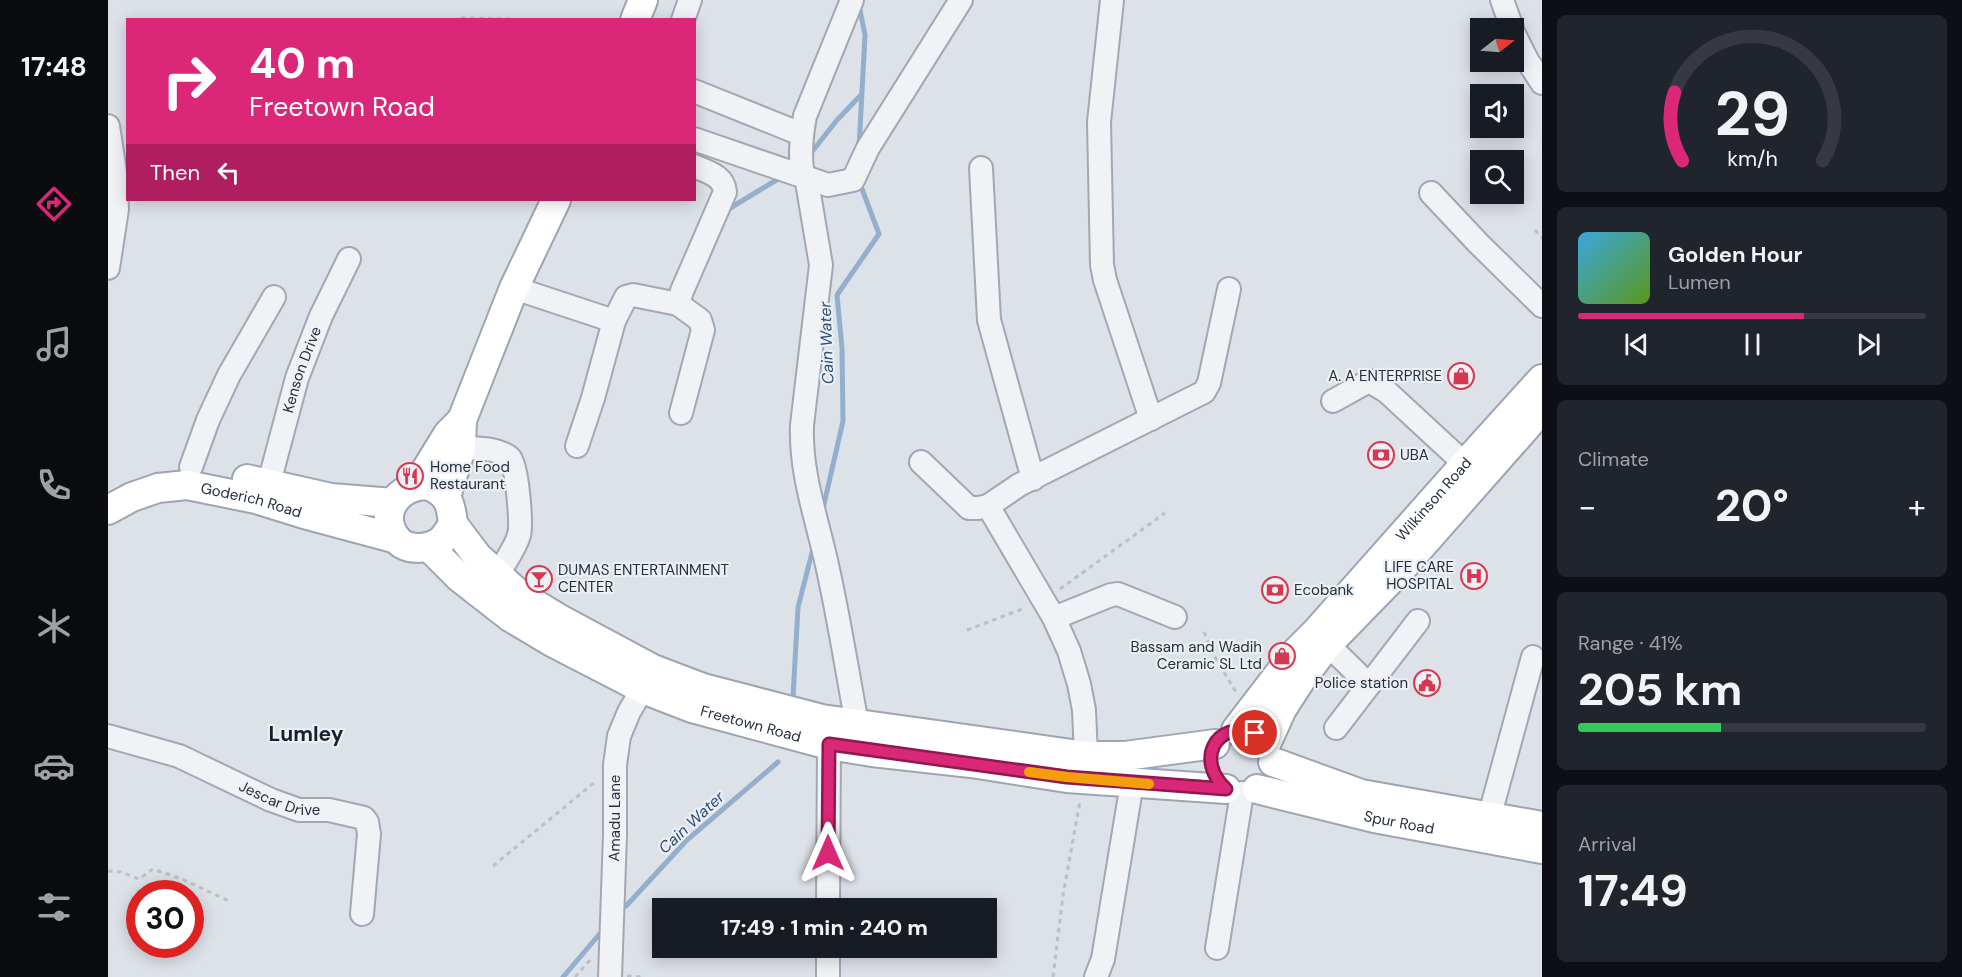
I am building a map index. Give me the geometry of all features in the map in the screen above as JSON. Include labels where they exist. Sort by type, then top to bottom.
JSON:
[{"type":"main road","points":[[636,18],[643,0]]},
{"type":"main road","points":[[446,497],[461,448],[462,420],[514,288],[556,201]]},
{"type":"main road","name":"Wilkinson Road","points":[[1270,752],[1282,709],[1302,678],[1322,638],[1465,464],[1542,379]]},
{"type":"main road","name":"Wilkinson Road","points":[[1233,729],[1294,653],[1322,638],[1402,568],[1542,408]]},
{"type":"main road","points":[[416,486],[448,434],[462,420]]},
{"type":"main road","name":"Goderich Road","points":[[108,489],[152,470],[191,467],[331,498],[393,503]]},
{"type":"main road","name":"Goderich Road","points":[[108,510],[132,497],[158,488],[187,485],[256,498],[304,514],[397,539]]},
{"type":"main road","points":[[427,485],[438,489],[446,497],[451,508],[453,524],[441,540],[429,546],[417,548],[397,539],[393,533],[390,516],[393,503],[405,490],[427,485]]},
{"type":"main road","name":"Freetown Road","points":[[453,524],[477,556],[520,595],[692,708],[829,744],[1085,767],[1233,729]]},
{"type":"main road","name":"Freetown Road","points":[[429,546],[460,578],[510,616],[552,642],[648,679],[703,688],[822,719],[1085,767],[1132,783],[1242,790]]},
{"type":"main road","points":[[1233,729],[1255,733],[1270,752],[1272,770],[1266,781],[1242,790],[1216,780],[1210,769],[1210,756],[1233,729]]},
{"type":"main road","name":"Spur Road","points":[[1270,752],[1361,794],[1542,826]]},
{"type":"main road","name":"Spur Road","points":[[1242,790],[1542,849]]},
{"type":"street","points":[[684,18],[690,0]]},
{"type":"street","points":[[852,0],[805,116],[801,134],[803,176],[807,182],[821,266],[801,447],[804,470],[834,599],[857,724]]},
{"type":"street","points":[[696,140],[828,185],[853,180],[868,148],[961,0]]},
{"type":"street","points":[[1112,0],[1099,122],[1102,265],[1151,418]]},
{"type":"street","points":[[1502,0],[1508,18]]},
{"type":"street","points":[[1524,54],[1542,83]]},
{"type":"street","points":[[696,91],[801,134]]},
{"type":"street","points":[[108,268],[121,172],[108,126],[126,124]]},
{"type":"street","points":[[678,304],[725,192],[724,185],[718,177],[696,167]]},
{"type":"street","points":[[981,168],[989,320],[1034,479]]},
{"type":"street","points":[[1431,193],[1542,306]]},
{"type":"street","name":"Kenson Drive","points":[[269,483],[297,378],[321,316],[349,259]]},
{"type":"street","points":[[514,288],[614,321]]},
{"type":"street","points":[[921,462],[969,508],[988,506],[1019,485],[1193,399],[1204,392],[1209,383],[1228,289]]},
{"type":"street","points":[[577,446],[614,321],[626,297],[633,295],[678,304],[700,320],[703,330],[681,413]]},
{"type":"street","points":[[191,467],[208,420],[229,375],[274,297]]},
{"type":"street","points":[[1333,401],[1369,381],[1386,391],[1465,464]]},
{"type":"street","points":[[461,448],[489,449],[509,456],[514,464],[520,520],[519,535],[497,576]]},
{"type":"street","points":[[988,506],[1048,609],[1069,651],[1079,684],[1085,721],[1085,767]]},
{"type":"street","points":[[1048,609],[1118,594],[1175,617]]},
{"type":"street","points":[[1336,728],[1418,621]]},
{"type":"street","points":[[1322,638],[1369,685]]},
{"type":"street","points":[[1490,818],[1533,657]]},
{"type":"street","name":"Amadu Lane","points":[[610,977],[615,765],[619,736],[629,712],[648,679]]},
{"type":"street","name":"Jescar Drive","points":[[108,736],[179,756],[271,800],[299,810],[329,810],[364,818],[369,834],[362,914]]},
{"type":"street","points":[[828,898],[829,744]]},
{"type":"street","points":[[1096,977],[1103,959],[1132,783]]},
{"type":"street","points":[[1217,948],[1242,790]]},
{"type":"street","points":[[828,958],[828,977]]},
{"type":"path","points":[[1534,230],[1542,238]]},
{"type":"path","points":[[967,630],[1048,609],[1165,513]]},
{"type":"path","points":[[1204,632],[1233,729]]},
{"type":"path","points":[[493,866],[615,765]]},
{"type":"path","points":[[1053,977],[1063,895],[1085,767]]},
{"type":"path","points":[[108,871],[121,872],[139,879],[153,869],[184,880],[231,902]]},
{"type":"waterway","name":"Cain Water","points":[[859,5],[865,35],[859,148]]},
{"type":"waterway","points":[[807,158],[837,120],[861,95]]},
{"type":"waterway","points":[[727,210],[783,176]]},
{"type":"waterway","name":"Cain Water","points":[[822,513],[843,421],[842,348],[837,295],[879,234],[859,181]]},
{"type":"waterway","name":"Cain Water","points":[[793,697],[798,607],[814,545]]},
{"type":"waterway","name":"Cain Water","points":[[626,906],[687,840],[778,762]]},
{"type":"waterway","name":"Cain Water","points":[[563,977],[603,930]]},
{"type":"slow traffic","points":[[1029,772],[1149,784]]},
{"type":"place","name":"A. A ENTERPRISE","points":[[1461,376]]},
{"type":"place","name":"UBA","points":[[1381,455]]},
{"type":"place","name":"Home Food Restaurant","points":[[410,476]]},
{"type":"place","name":"LIFE CARE HOSPITAL","points":[[1474,576]]},
{"type":"place","name":"DUMAS ENTERTAINMENT CENTER","points":[[539,579]]},
{"type":"place","name":"Ecobank","points":[[1275,590]]},
{"type":"place","name":"Bassam and Wadih Ceramic SL Ltd","points":[[1282,656]]},
{"type":"place","name":"Police station","points":[[1427,683]]},
{"type":"district","name":"Lumley","points":[[306,734]]},
{"type":"route","points":[[828,853],[829,744],[872,752],[1067,777],[1226,789],[1216,780],[1210,769],[1210,756],[1215,744],[1224,735],[1236,730],[1255,733]]}]
